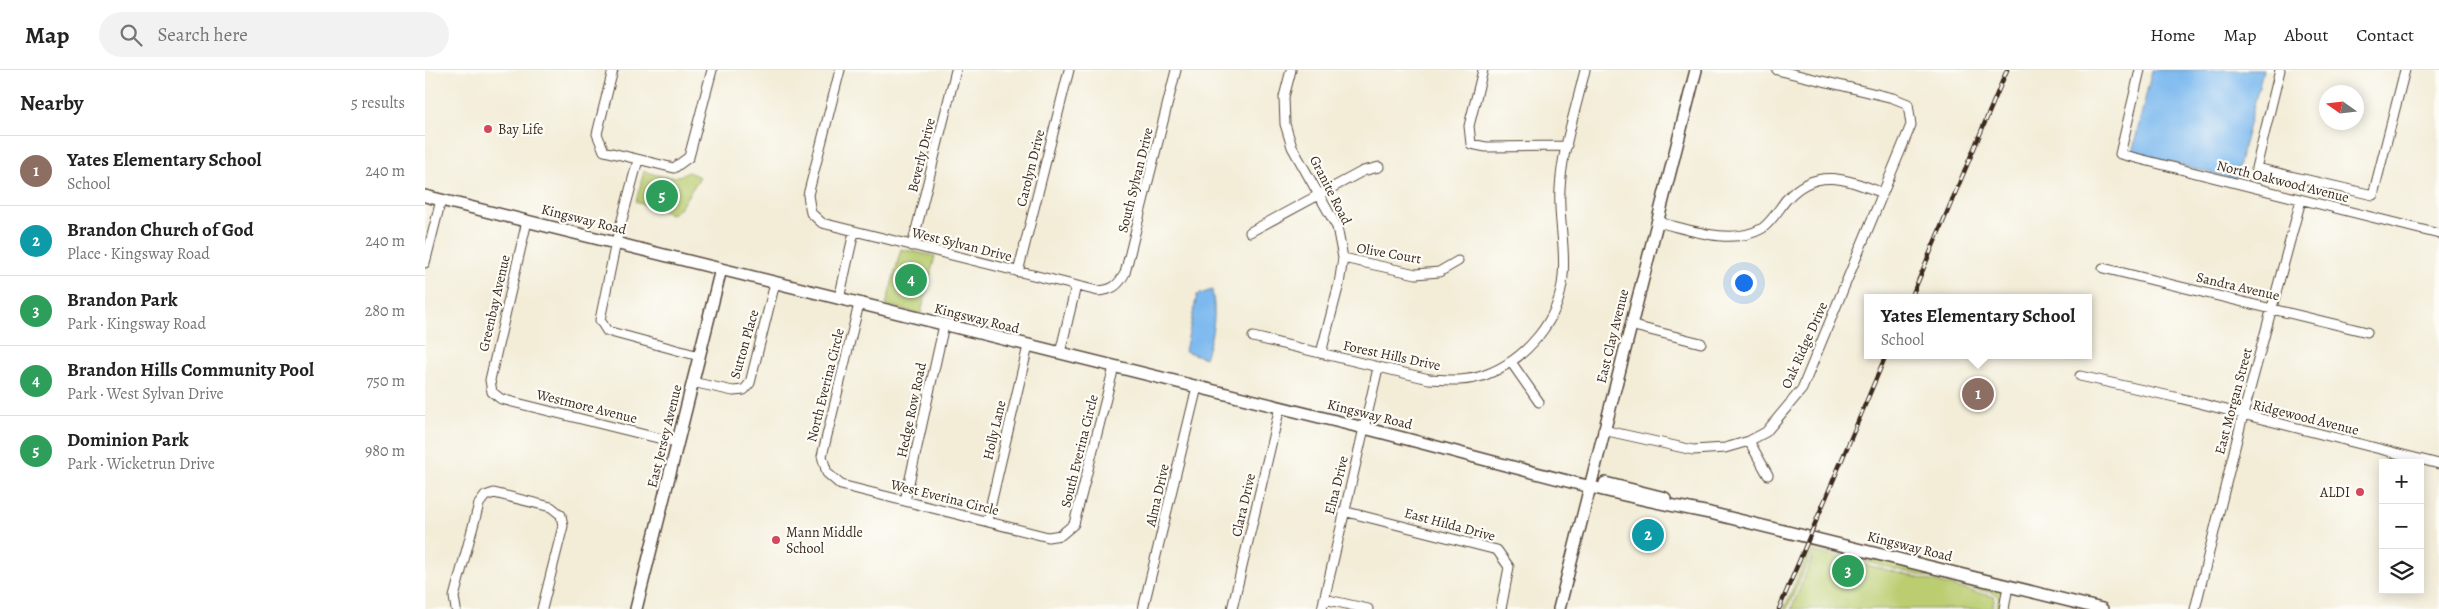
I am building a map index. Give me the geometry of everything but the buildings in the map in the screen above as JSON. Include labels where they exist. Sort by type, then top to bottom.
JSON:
[{"type":"street","points":[[613,70],[597,134],[604,151],[674,168],[689,157],[712,70]]},
{"type":"street","name":"West Sylvan Drive","points":[[840,70],[808,195],[811,213],[822,223],[1098,291],[1110,290]]},
{"type":"street","name":"Beverly Drive","points":[[912,246],[956,70]]},
{"type":"street","name":"Carolyn Drive","points":[[1018,272],[1069,70]]},
{"type":"street","name":"South Sylvan Drive","points":[[1110,290],[1119,284],[1125,273],[1176,70]]},
{"type":"street","name":"Granite Road","points":[[1291,70],[1284,97],[1285,124],[1292,146],[1337,226],[1343,258],[1339,284],[1321,353]]},
{"type":"street","points":[[1483,70],[1469,126],[1471,144],[1486,147],[1567,146]]},
{"type":"street","name":"Forest Hills Drive","points":[[1253,336],[1429,379],[1456,381],[1484,375],[1511,362],[1537,339],[1555,309],[1563,277],[1560,189],[1567,146],[1585,70]]},
{"type":"street","name":"East Clay Avenue","points":[[1559,609],[1589,483],[1696,70]]},
{"type":"street","name":"Oak Ridge Drive","points":[[1603,430],[1693,450],[1725,448],[1749,441],[1766,432],[1802,389],[1911,125],[1908,104],[1893,98],[1777,70]]},
{"type":"street","name":"North Oakwood Avenue","points":[[2141,70],[2120,154],[2439,234]]},
{"type":"street","points":[[2280,70],[2256,168],[2373,195],[2405,70]]},
{"type":"street","points":[[638,160],[616,242],[600,320],[607,331],[699,356]]},
{"type":"street","points":[[1250,232],[1363,171],[1379,167]]},
{"type":"street","points":[[1657,222],[1717,235],[1736,236],[1761,229],[1797,189],[1819,179],[1843,178],[1883,192]]},
{"type":"street","name":"Kingsway Road","points":[[425,196],[1464,453],[1527,464],[1589,483],[1651,494],[1711,513],[2102,609]]},
{"type":"street","points":[[425,263],[441,200]]},
{"type":"street","name":"East Morgan Street","points":[[2195,609],[2243,415],[2301,200]]},
{"type":"street","name":"Greenbay Avenue","points":[[492,392],[490,380],[527,221]]},
{"type":"street","points":[[839,299],[854,232]]},
{"type":"street","name":"Olive Court","points":[[1343,258],[1416,274],[1439,272],[1458,261]]},
{"type":"street","name":"Sandra Avenue","points":[[2103,268],[2272,307],[2367,332]]},
{"type":"street","name":"East Jersey Avenue","points":[[636,609],[721,269]]},
{"type":"street","name":"Sutton Place","points":[[693,382],[733,391],[744,390],[750,384],[775,283]]},
{"type":"street","points":[[1060,353],[1077,286]]},
{"type":"street","name":"North Everina Circle","points":[[827,473],[822,456],[859,304]]},
{"type":"street","name":"Hedge Row Road","points":[[905,501],[944,325]]},
{"type":"street","points":[[1630,325],[1701,343]]},
{"type":"street","name":"Holly Lane","points":[[987,521],[1028,346]]},
{"type":"street","points":[[1511,362],[1539,402]]},
{"type":"street","name":"South Everina Circle","points":[[1061,536],[1075,524],[1114,366]]},
{"type":"street","name":"Elna Drive","points":[[1322,609],[1343,511],[1378,368]]},
{"type":"street","name":"Ridgewood Avenue","points":[[2080,376],[2179,398],[2439,464]]},
{"type":"street","name":"Alma Drive","points":[[1143,609],[1197,387]]},
{"type":"street","name":"Westmore Avenue","points":[[492,392],[501,399],[678,443]]},
{"type":"street","name":"Clara Drive","points":[[1232,609],[1280,407]]},
{"type":"street","points":[[1749,441],[1768,475]]},
{"type":"street","name":"West Everina Circle","points":[[827,473],[841,485],[1048,537],[1061,536]]},
{"type":"street","points":[[456,609],[454,597],[479,504],[485,496],[494,493],[551,507],[561,515],[563,526],[543,609]]},
{"type":"street","name":"East Hilda Drive","points":[[1343,511],[1497,550],[1509,567],[1503,604]]},
{"type":"street","points":[[2004,609],[2008,586]]},
{"type":"street","points":[[1324,599],[1368,609]]},
{"type":"green space","points":[[644,171],[672,177],[688,172],[700,177],[680,208],[671,214],[636,202]]},
{"type":"green space","points":[[901,249],[935,256],[921,314],[886,305]]},
{"type":"green space","points":[[1812,543],[2003,588],[2000,609],[1996,609],[1999,597],[1996,594],[1814,549],[1787,609],[1784,609]]},
{"type":"green space","points":[[1815,552],[1995,597],[1992,609],[1791,609]]},
{"type":"water","points":[[2152,70],[2263,70],[2235,179],[2132,153]]},
{"type":"water","points":[[1212,290],[1213,324],[1205,358],[1185,351],[1197,295]]},
{"type":"railway","points":[[1913,294],[2007,70]]},
{"type":"railway","points":[[1779,609],[1884,359]]},
{"type":"place","name":"Bay Life","points":[[488,129]]},
{"type":"place","name":"Dominion Park","points":[[662,196]]},
{"type":"place","name":"Brandon Hills Community Pool","points":[[911,280]]},
{"type":"place","name":"Yates Elementary School","points":[[1978,394]]},
{"type":"place","name":"ALDI","points":[[2360,492]]},
{"type":"place","name":"Brandon Church of God","points":[[1648,535]]},
{"type":"place","name":"Mann Middle School","points":[[776,540]]},
{"type":"place","name":"Brandon Park","points":[[1848,571]]}]
